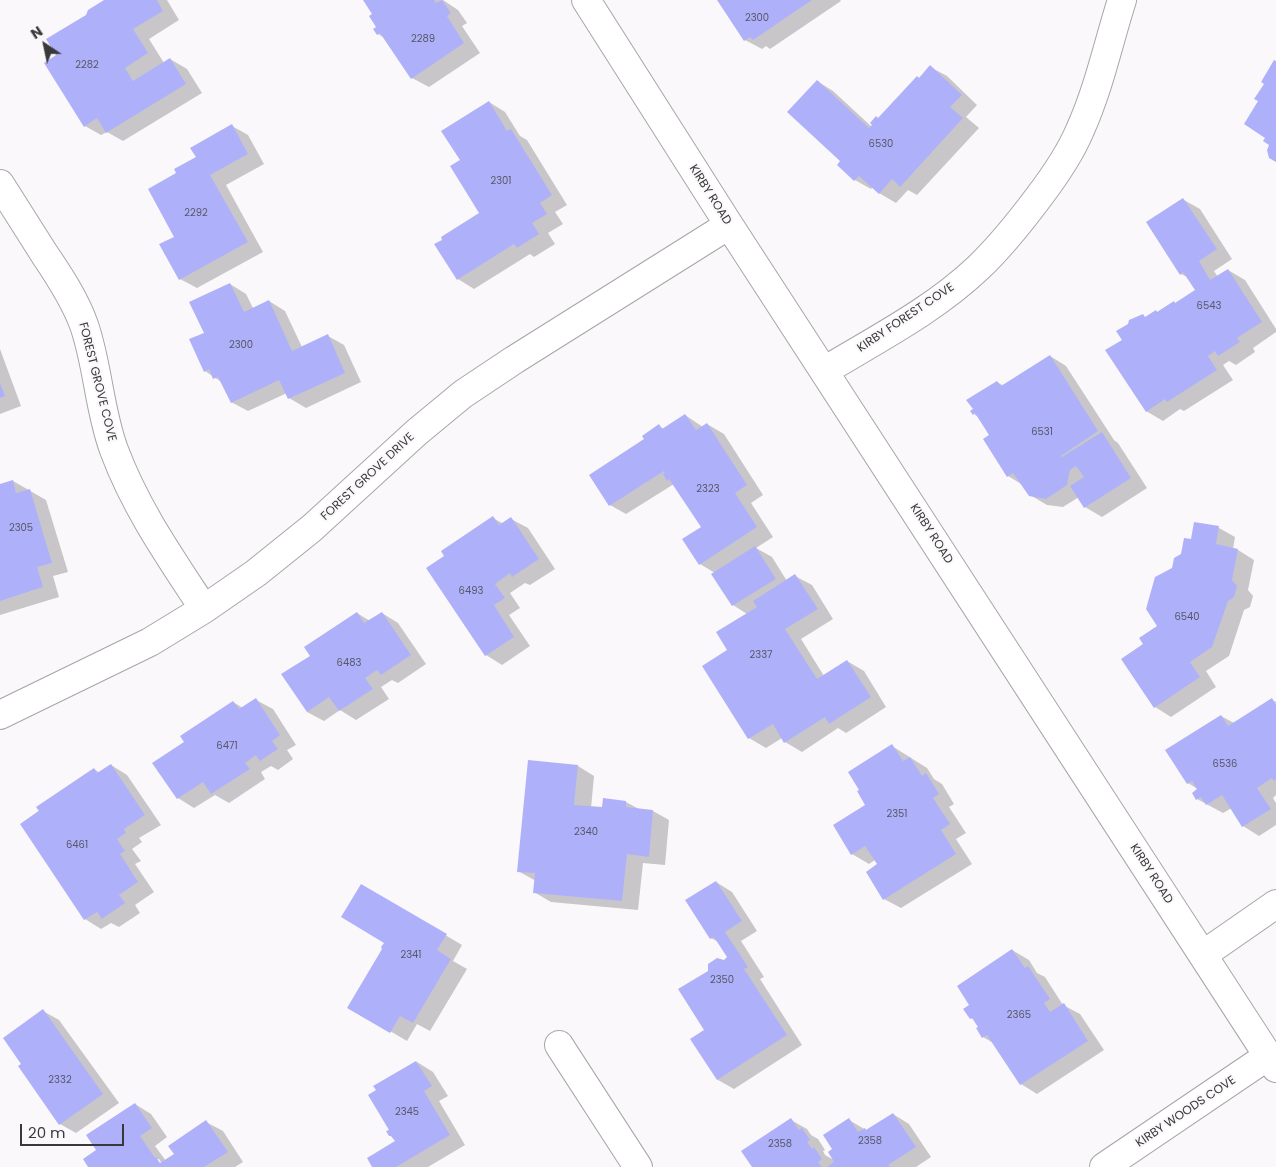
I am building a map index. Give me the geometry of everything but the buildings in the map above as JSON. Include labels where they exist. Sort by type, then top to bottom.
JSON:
[{"type":"street","name":"KIRBY ROAD","points":[[586,0],[729,225],[1204,954],[1272,1062]]},
{"type":"street","name":"KIRBY FOREST COVE","points":[[824,371],[897,328],[940,298],[979,268],[1018,226],[1052,180],[1080,132],[1102,76],[1122,0]]},
{"type":"street","name":"FOREST GROVE COVE","points":[[0,184],[66,287],[84,324],[94,359],[102,405],[111,440],[131,493],[204,609]]},
{"type":"street","name":"FOREST GROVE DRIVE","points":[[0,715],[150,642],[204,609],[256,573],[312,528],[417,432],[463,394],[729,225]]},
{"type":"street","points":[[1204,954],[1276,904]]},
{"type":"street","points":[[559,1045],[638,1167]]},
{"type":"street","name":"KIRBY WOODS COVE","points":[[1104,1167],[1272,1062]]}]
